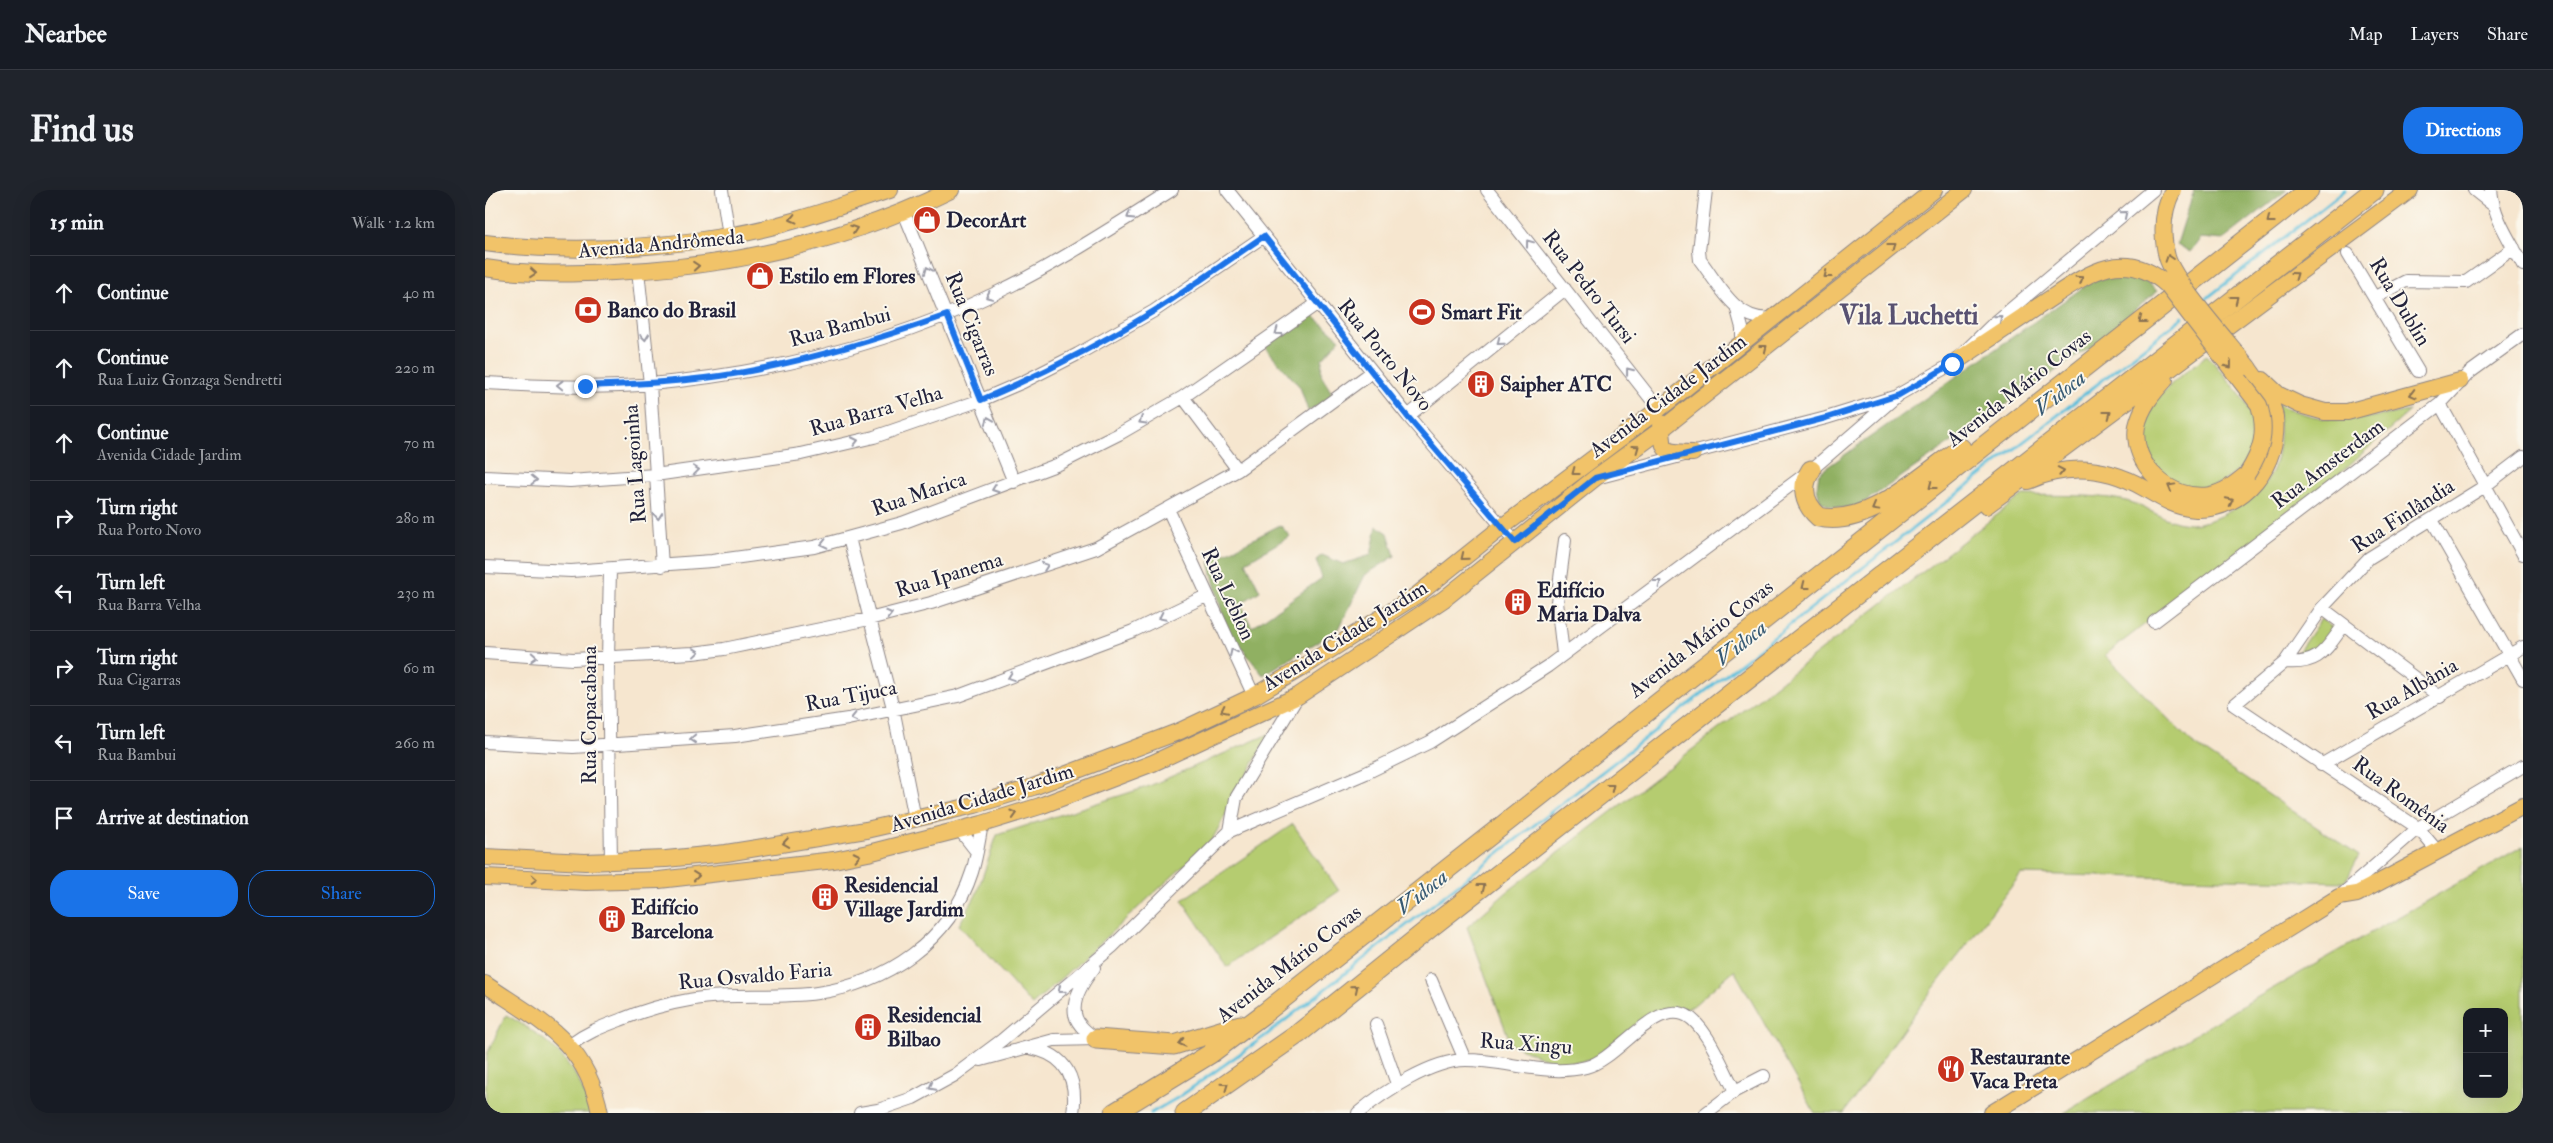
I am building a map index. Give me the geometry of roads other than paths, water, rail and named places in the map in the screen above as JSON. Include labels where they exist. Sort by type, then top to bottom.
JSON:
[{"type":"highway","name":"Avenida Mário Covas","points":[[1114,1113],[1210,1054],[1262,1016],[2309,190]]},
{"type":"highway","points":[[1185,1113],[1298,1034],[1431,927],[2374,190]]},
{"type":"highway","points":[[1811,470],[1805,484],[1805,494],[1813,511],[1819,516],[1830,519],[1863,514],[1884,502],[2013,410],[2061,384]]},
{"type":"highway","points":[[1908,556],[1985,506]]},
{"type":"highway","points":[[1096,1039],[1174,1045],[1262,1016]]},
{"type":"main road","name":"Avenida Andrômeda","points":[[485,243],[570,248],[626,246],[729,236],[831,210],[890,190]]},
{"type":"main road","name":"Avenida Andrômeda","points":[[490,269],[574,274],[638,271],[739,260],[824,239],[951,190]]},
{"type":"main road","name":"Avenida Cidade Jardim","points":[[485,857],[585,862],[666,859],[726,853],[866,830],[975,805],[1033,786],[1142,747],[1254,696],[1417,595],[1502,527],[1742,344],[1772,318],[1934,190]]},
{"type":"main road","name":"Avenida Cidade Jardim","points":[[485,877],[586,882],[659,880],[835,860],[982,824],[1040,806],[1153,763],[1298,696],[1445,599],[1595,478],[1662,429],[1964,190]]},
{"type":"main road","points":[[1985,506],[2039,476],[2070,469],[2096,470],[2118,475],[2170,503],[2196,509],[2221,506],[2237,498],[2253,486],[2263,473],[2270,458],[2274,439],[2275,417],[2270,402],[2249,367],[2178,278],[2167,258],[2163,219],[2173,190]]},
{"type":"main road","points":[[1985,506],[2410,190]]},
{"type":"main road","points":[[824,239],[834,221],[831,210]]},
{"type":"main road","points":[[490,269],[502,245]]},
{"type":"main road","points":[[570,248],[570,266],[574,274]]},
{"type":"main road","points":[[1952,364],[2092,271],[2130,266],[2153,273],[2167,285],[2259,405],[2264,422],[2263,440],[2257,458],[2247,474],[2229,488],[2211,496],[2192,496],[2171,489],[2155,477],[2144,463],[2137,442],[2137,426],[2145,404],[2192,352]]},
{"type":"main road","points":[[2249,367],[2279,395],[2300,405],[2325,412],[2347,412],[2460,381]]},
{"type":"main road","points":[[1659,409],[1662,444],[1665,448],[1673,453],[1693,453]]},
{"type":"main road","name":"Rua Romênia","points":[[2438,852],[2523,806]]},
{"type":"main road","points":[[1992,1113],[2339,897],[2357,894],[2438,852]]},
{"type":"main road","points":[[585,862],[586,882]]},
{"type":"main road","points":[[485,984],[532,1015],[570,1045],[590,1076],[600,1113]]},
{"type":"street","points":[[722,190],[729,236]]},
{"type":"street","name":"Rua Bambui","points":[[485,383],[585,386],[650,384],[738,373],[807,359],[873,342],[947,315],[997,293],[1060,259],[1171,190]]},
{"type":"street","name":"Rua Porto Novo","points":[[1227,190],[1407,416],[1515,542]]},
{"type":"street","name":"Rua Pedro Tursi","points":[[1487,190],[1659,409]]},
{"type":"street","points":[[1705,190],[1699,251],[1700,260],[1736,306],[1751,318],[1760,320],[1772,318]]},
{"type":"street","points":[[860,1113],[878,1110],[913,1098],[955,1075],[970,1064],[1112,947],[1230,831],[1366,773],[1430,742],[1549,666],[1811,470],[1899,395],[1952,364],[1993,324],[2153,190]]},
{"type":"street","points":[[2474,190],[2493,205]]},
{"type":"street","points":[[2491,190],[2493,205],[2503,231],[2523,265]]},
{"type":"street","name":"Rua Cigarras","points":[[903,210],[1014,482]]},
{"type":"street","name":"Rua Barra Velha","points":[[485,477],[570,481],[655,475],[801,454],[874,437],[981,400],[1039,374],[1154,311],[1264,236]]},
{"type":"street","points":[[2375,298],[2406,281],[2466,282],[2514,248]]},
{"type":"street","name":"Rua Dublin","points":[[2348,254],[2418,371]]},
{"type":"street","name":"Rua Lagoinha","points":[[638,271],[650,384],[662,566]]},
{"type":"street","points":[[1407,416],[1565,289]]},
{"type":"street","name":"Rua Marica","points":[[485,567],[529,570],[610,570],[662,566],[805,548],[849,538],[902,522],[1059,464],[1119,434],[1183,397],[1317,303]]},
{"type":"street","points":[[1736,306],[1742,328],[1742,344]]},
{"type":"street","name":"Rua Amsterdam","points":[[2154,622],[2440,404],[2460,381],[2523,334]]},
{"type":"street","name":"Rua Ipanema","points":[[485,653],[563,658],[608,658],[724,649],[869,619],[931,603],[1096,548],[1238,470],[1372,372]]},
{"type":"street","points":[[1595,478],[1826,418],[1899,395]]},
{"type":"street","points":[[1183,397],[1238,470]]},
{"type":"street","points":[[2440,404],[2523,554]]},
{"type":"street","name":"Rua Finlândia","points":[[2234,705],[2285,662],[2322,608],[2369,558],[2485,486],[2523,457]]},
{"type":"street","name":"Rua Leblon","points":[[1168,508],[1206,596],[1254,696]]},
{"type":"street","points":[[2432,520],[2523,679]]},
{"type":"street","points":[[849,538],[893,708],[915,819]]},
{"type":"street","points":[[1563,654],[1557,602],[1565,540]]},
{"type":"street","name":"Rua Copacabana","points":[[610,570],[608,658],[611,861]]},
{"type":"street","name":"Rua Tijuca","points":[[485,742],[573,747],[735,736],[848,719],[968,692],[1133,631],[1206,596]]},
{"type":"street","points":[[2322,608],[2440,697]]},
{"type":"street","points":[[2285,662],[2305,663],[2315,660],[2344,625]]},
{"type":"street","name":"Rua Albânia","points":[[2321,765],[2523,647]]},
{"type":"street","points":[[1230,831],[1236,798],[1298,696]]},
{"type":"street","name":"Rua Romênia","points":[[2234,705],[2321,765],[2419,828],[2438,852]]},
{"type":"street","points":[[2339,897],[2419,828],[2523,766]]},
{"type":"street","name":"Rua Osvaldo Faria","points":[[570,1045],[586,1033],[641,1012],[690,999],[816,993],[867,981],[914,954],[936,934],[953,912],[966,887],[977,852],[982,824]]},
{"type":"street","points":[[959,830],[977,852]]},
{"type":"street","points":[[1096,1039],[1079,1025],[1074,1009],[1076,998],[1087,977],[1112,947]]},
{"type":"street","points":[[1431,980],[1465,1060]]},
{"type":"street","name":"Rua Xingu","points":[[1358,1113],[1397,1084],[1445,1064],[1465,1060],[1559,1070],[1588,1067],[1607,1058],[1642,1026],[1674,1013],[1688,1016],[1699,1026],[1735,1091]]},
{"type":"street","points":[[1376,1024],[1397,1084]]},
{"type":"street","points":[[970,1064],[1054,1040],[1096,1039]]},
{"type":"street","points":[[1025,1047],[1042,1050],[1053,1056],[1064,1066],[1074,1086],[1073,1113]]},
{"type":"street","points":[[1706,1113],[1735,1091],[1763,1076]]},
{"type":"waterway","name":"Vidoca","points":[[2202,302],[2345,190]]},
{"type":"waterway","name":"Vidoca","points":[[1151,1113],[1179,1097],[1265,1036],[2183,317]]},
{"type":"place","name":"DecorArt","points":[[927,220]]},
{"type":"place","name":"Estilo em Flores","points":[[760,276]]},
{"type":"place","name":"Banco do Brasil","points":[[588,310]]},
{"type":"place","name":"Smart Fit","points":[[1422,312]]},
{"type":"place","name":"Saipher ATC","points":[[1481,384]]},
{"type":"place","name":"Edifício Maria Dalva","points":[[1518,602]]},
{"type":"place","name":"Residencial Village Jardim","points":[[825,897]]},
{"type":"place","name":"Edifício Barcelona","points":[[612,919]]},
{"type":"place","name":"Residencial Bilbao","points":[[868,1027]]},
{"type":"place","name":"Restaurante Vaca Preta","points":[[1951,1069]]},
{"type":"district","name":"Vila Luchetti","points":[[1909,316]]}]
